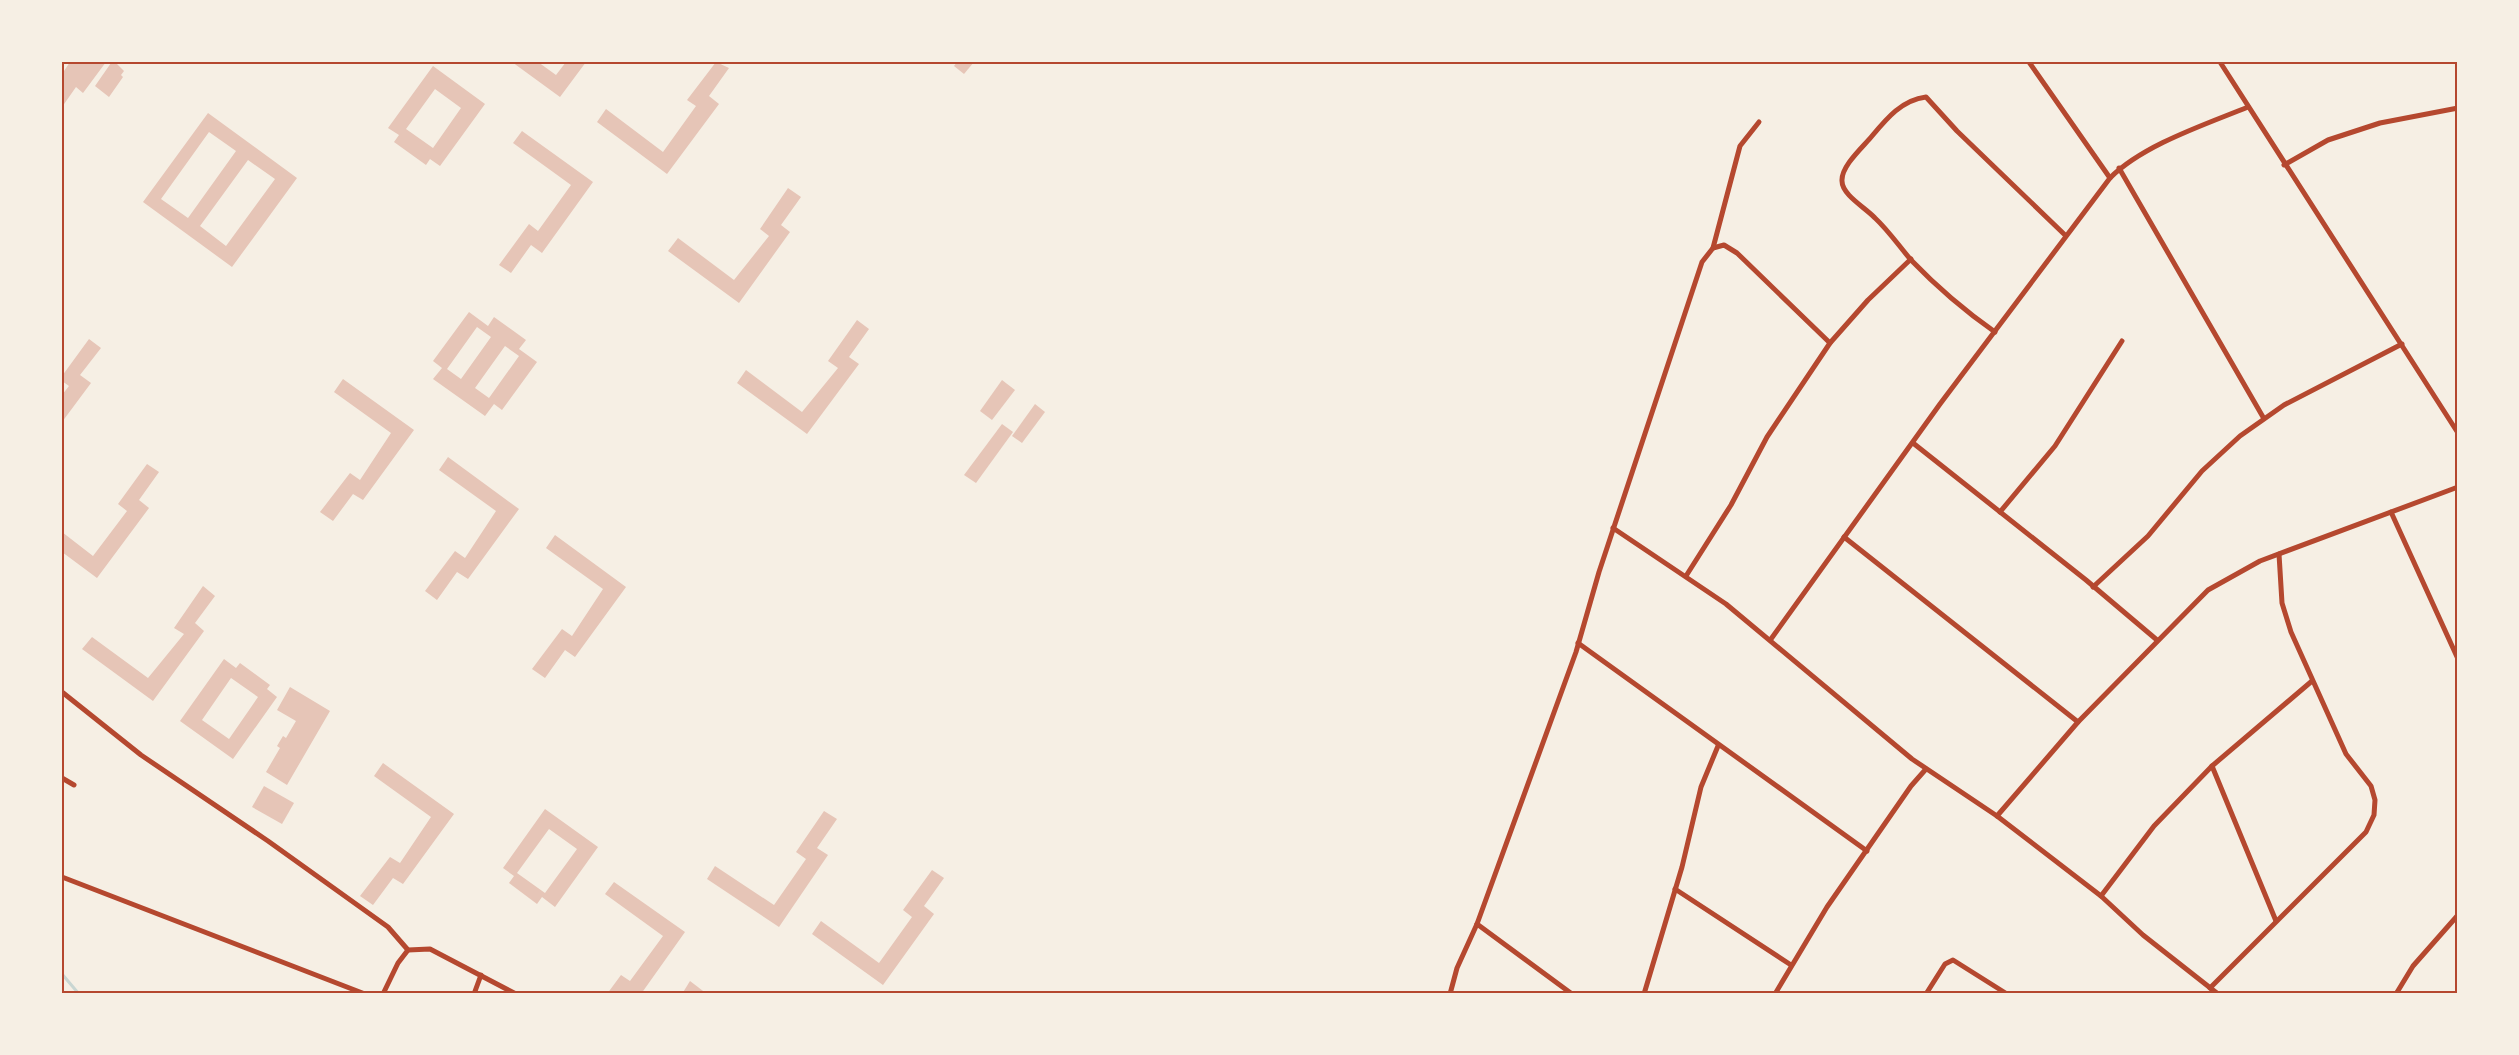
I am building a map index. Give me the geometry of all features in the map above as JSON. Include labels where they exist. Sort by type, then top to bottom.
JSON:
[{"type":"street","points":[[2029,62],[2110,178]]},
{"type":"street","points":[[2220,62],[2284,165],[2402,344],[2457,434]]},
{"type":"street","points":[[1995,332],[1966,310],[1911,259],[1841,184],[1842,176],[1851,162],[1881,126],[1912,99],[1926,97],[1940,109],[1957,131],[2066,235]]},
{"type":"street","points":[[1771,639],[2110,178],[2126,162],[2192,128],[2248,107]]},
{"type":"street","points":[[2284,165],[2328,140],[2380,123],[2457,108]]},
{"type":"street","points":[[1450,993],[1457,968],[1477,924],[1578,643],[1613,528],[1702,262],[1713,248],[1740,146],[1759,122]]},
{"type":"street","points":[[2120,168],[2264,417]]},
{"type":"street","points":[[1713,248],[1724,245],[1737,253],[1830,343]]},
{"type":"street","points":[[1686,576],[1742,487],[1767,437],[1830,343],[1868,300],[1911,259]]},
{"type":"street","points":[[2000,512],[2055,446],[2122,341]]},
{"type":"street","points":[[2093,587],[2148,536],[2202,471],[2264,417],[2402,344]]},
{"type":"street","points":[[1913,443],[2157,640]]},
{"type":"street","points":[[1997,816],[2078,722],[2208,590],[2230,576],[2279,554],[2457,487]]},
{"type":"street","points":[[2391,512],[2457,659]]},
{"type":"street","points":[[1613,528],[1686,576],[1771,639],[1926,769],[1997,816],[2101,896],[2143,935],[2218,993]]},
{"type":"street","points":[[1844,537],[2078,722]]},
{"type":"street","points":[[2210,988],[2366,832],[2374,815],[2375,800],[2371,786],[2346,754],[2312,681],[2282,603],[2279,554]]},
{"type":"street","points":[[1578,643],[1718,746],[1867,851]]},
{"type":"street","points":[[2101,896],[2154,825],[2212,766],[2312,681]]},
{"type":"street","points":[[62,692],[141,755],[268,841],[388,927],[408,950]]},
{"type":"street","points":[[1644,993],[1675,889],[1701,788],[1718,746]]},
{"type":"street","points":[[2212,766],[2276,921]]},
{"type":"street","points":[[1774,993],[1911,786],[1926,769]]},
{"type":"street","points":[[62,778],[74,785]]},
{"type":"street","points":[[62,877],[365,993]]},
{"type":"street","points":[[1675,889],[1791,965]]},
{"type":"street","points":[[2396,993],[2413,966],[2457,915]]},
{"type":"street","points":[[1477,924],[1572,993]]},
{"type":"street","points":[[383,993],[398,963],[408,950],[430,949],[516,993]]},
{"type":"street","points":[[1926,993],[1945,964],[1953,960],[2007,993]]},
{"type":"street","points":[[474,993],[481,975]]},
{"type":"building","points":[[70,62],[106,62],[83,93],[76,87],[62,107],[62,74]]},
{"type":"building","points":[[512,62],[538,62],[556,75],[566,62],[586,62],[560,97]]},
{"type":"building","points":[[716,62],[729,68],[709,96],[719,104],[667,174],[597,122],[606,109],[663,152],[696,106],[687,100]]},
{"type":"building","points":[[957,62],[974,62],[964,74],[954,66]]},
{"type":"building","points":[[111,63],[116,63],[124,71],[121,75],[123,77],[109,97],[95,86]]},
{"type":"building","points":[[433,66],[485,104],[440,166],[430,159],[426,165],[394,142],[399,135],[388,128]],"holes":[[[435,89],[461,108],[433,148],[406,129]]]},
{"type":"building","points":[[208,113],[297,178],[232,267],[143,202]],"holes":[[[209,132],[236,151],[188,218],[161,199]],[[248,160],[275,179],[226,246],[200,226]]]},
{"type":"building","points":[[522,131],[593,182],[542,253],[531,245],[511,273],[499,265],[529,224],[538,231],[571,185],[513,143]]},
{"type":"building","points":[[788,188],[801,197],[781,225],[790,232],[739,303],[668,251],[678,238],[734,280],[769,236],[760,229]]},
{"type":"building","points":[[469,312],[488,326],[494,317],[526,340],[519,349],[537,362],[502,410],[494,404],[485,416],[433,379],[442,368],[433,361]],"holes":[[[477,327],[491,337],[461,379],[447,369]],[[505,346],[519,356],[489,398],[475,388]]]},
{"type":"building","points":[[857,320],[869,329],[849,357],[859,364],[807,434],[737,383],[746,370],[802,412],[838,368],[828,361]]},
{"type":"building","points":[[89,339],[101,348],[80,375],[91,383],[62,422],[62,395],[69,386],[62,381],[62,376]]},
{"type":"building","points":[[343,379],[414,430],[363,500],[353,494],[333,521],[320,512],[350,473],[360,480],[391,433],[334,392]]},
{"type":"building","points":[[1002,380],[1015,390],[992,420],[980,411]]},
{"type":"building","points":[[1035,404],[1045,412],[1022,443],[1012,436]]},
{"type":"building","points":[[1002,424],[1013,432],[976,483],[964,475]]},
{"type":"building","points":[[448,457],[519,509],[468,579],[457,572],[437,600],[425,591],[455,551],[465,558],[496,511],[439,470]]},
{"type":"building","points":[[147,464],[159,472],[139,500],[149,508],[97,578],[62,552],[62,532],[93,556],[127,511],[118,504]]},
{"type":"building","points":[[555,535],[626,587],[575,657],[565,650],[545,678],[532,669],[562,629],[572,636],[603,589],[546,548]]},
{"type":"building","points":[[203,586],[215,596],[195,623],[204,631],[153,701],[82,649],[92,637],[148,678],[184,634],[174,628]]},
{"type":"building","points":[[224,659],[236,668],[240,663],[270,685],[267,689],[277,697],[233,759],[180,721]],"holes":[[[231,678],[258,697],[229,739],[202,720]]]},
{"type":"building","points":[[290,687],[330,711],[287,785],[266,772],[280,748],[277,746],[283,736],[286,738],[296,721],[277,710]]},
{"type":"building","points":[[383,763],[454,814],[403,884],[393,878],[373,905],[360,896],[390,857],[400,863],[431,817],[374,776]]},
{"type":"building","points":[[264,786],[294,803],[282,824],[252,807]]},
{"type":"building","points":[[545,809],[598,847],[555,907],[542,897],[537,904],[509,883],[514,876],[503,868]],"holes":[[[549,829],[577,849],[545,893],[517,873]]]},
{"type":"building","points":[[824,811],[837,819],[817,848],[828,855],[779,927],[707,879],[715,866],[774,905],[806,859],[796,852]]},
{"type":"building","points":[[932,870],[944,878],[924,906],[934,914],[883,985],[812,934],[821,921],[879,963],[912,917],[903,910]]},
{"type":"building","points":[[614,882],[685,932],[641,994],[607,994],[621,975],[630,981],[663,936],[605,894]]},
{"type":"building","points":[[690,981],[707,994],[682,994]]},
{"type":"waterway","points":[[62,974],[79,994]]}]
